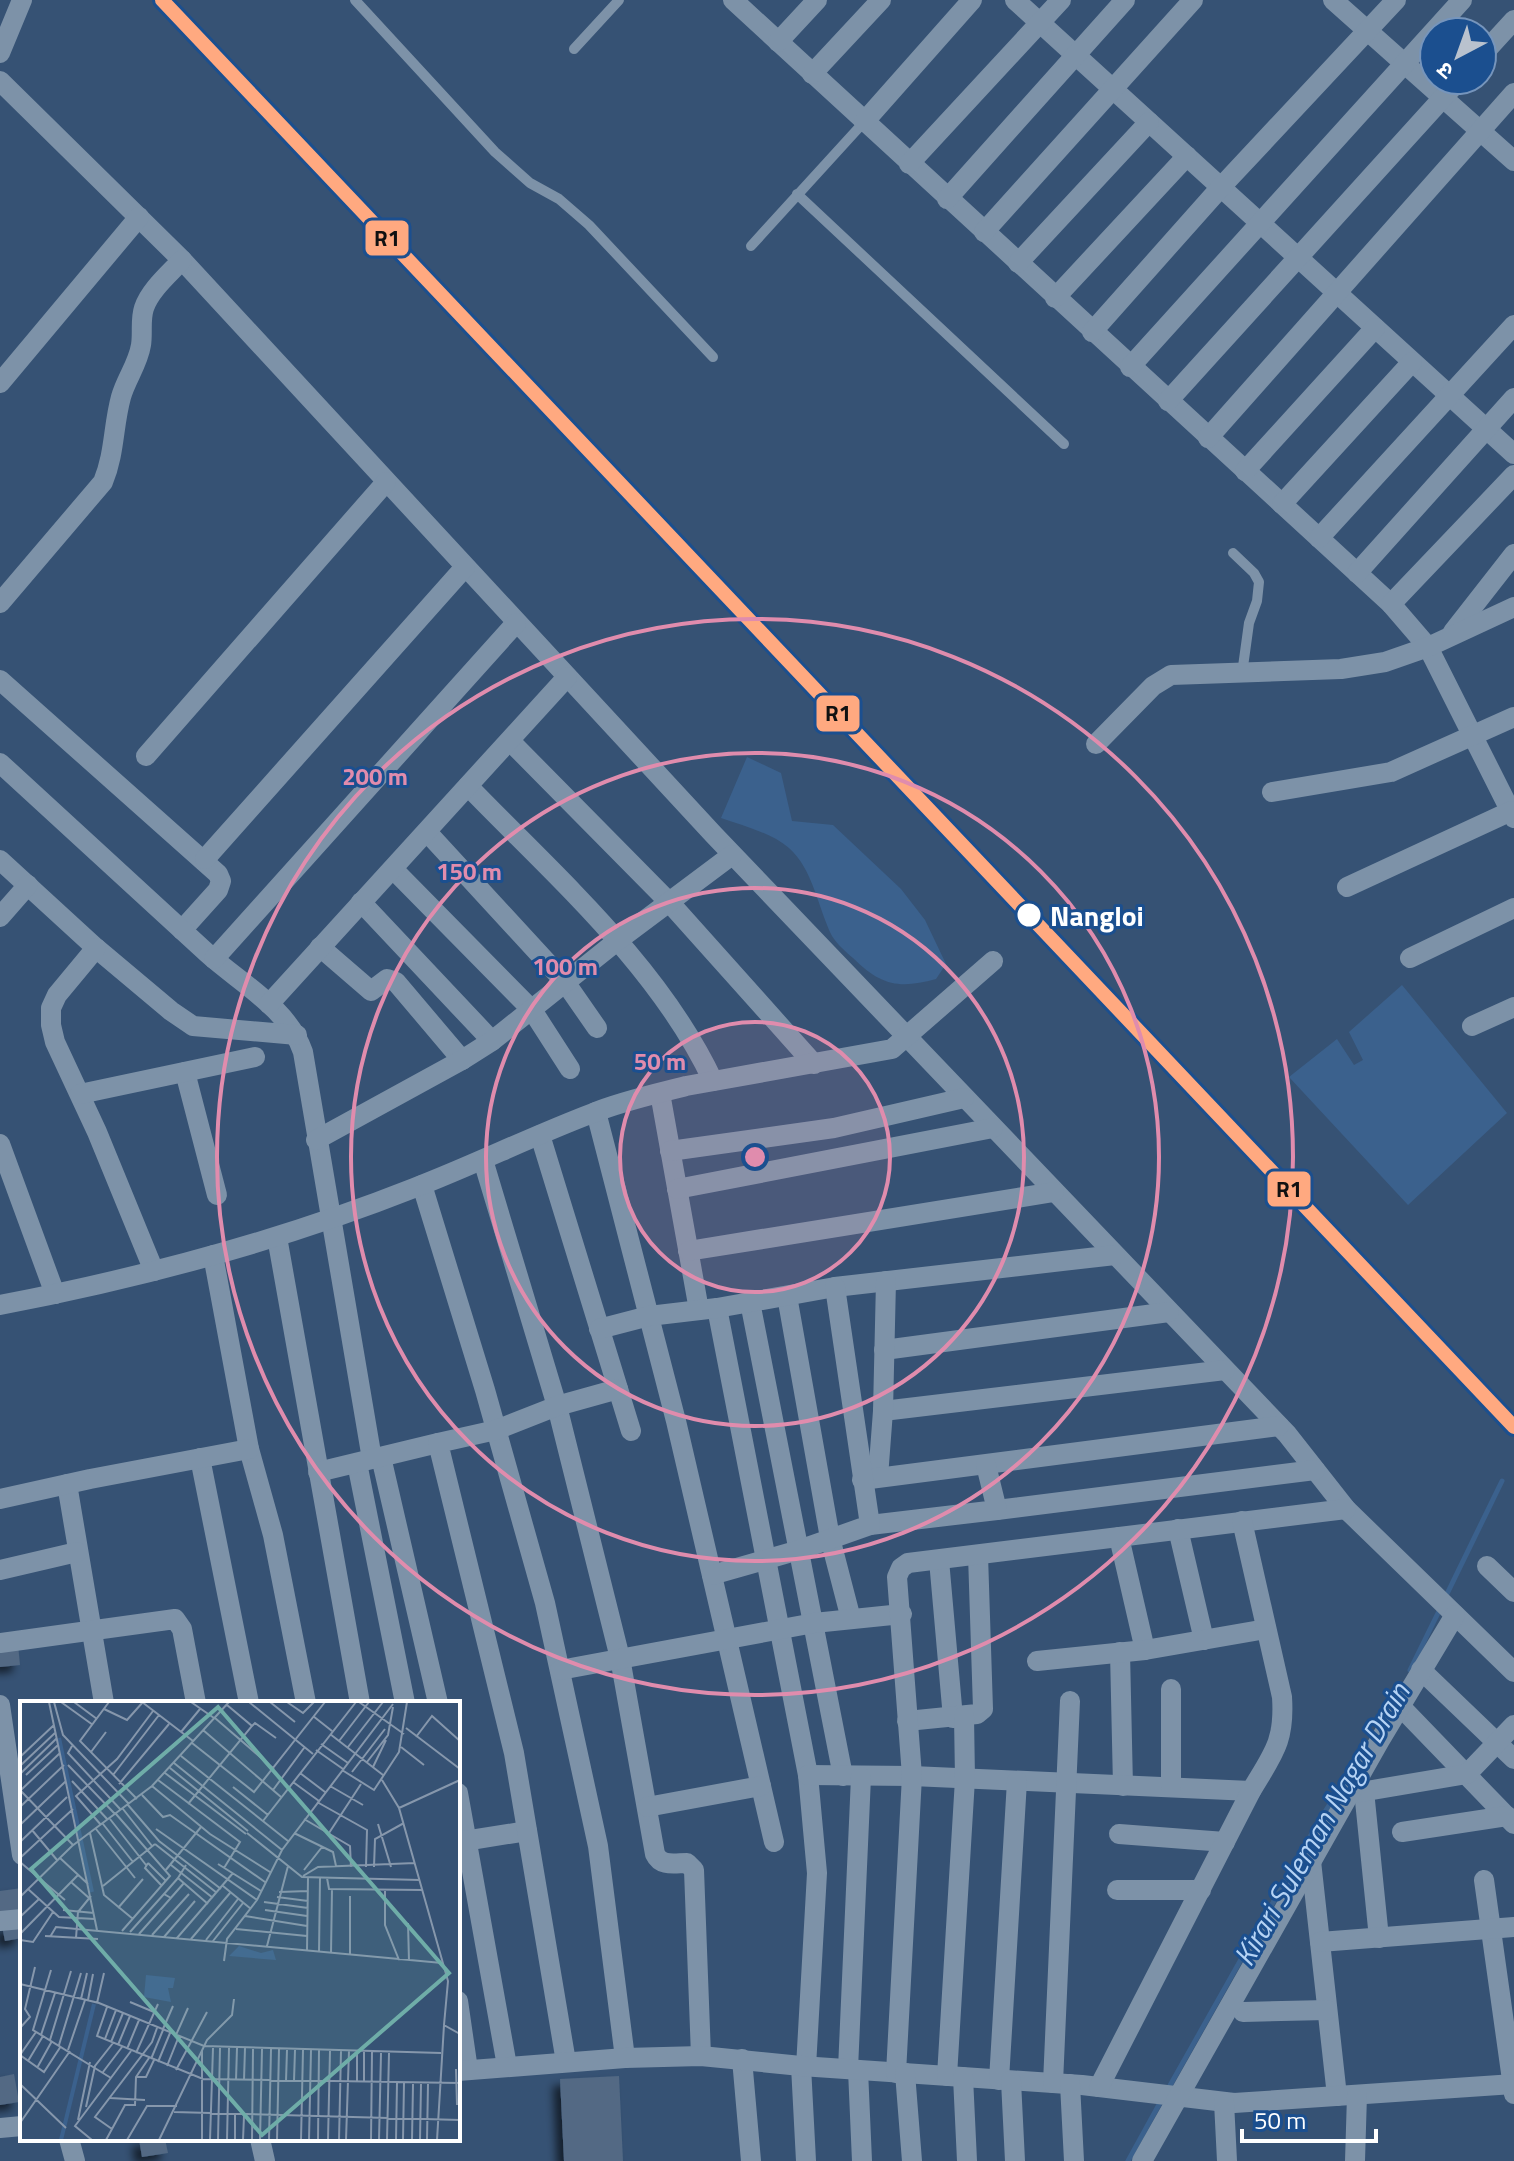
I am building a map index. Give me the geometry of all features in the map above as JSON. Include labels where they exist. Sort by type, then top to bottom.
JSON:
[{"type":"street","points":[[0,53],[22,0]]},
{"type":"street","points":[[778,42],[817,0]]},
{"type":"street","points":[[812,74],[881,0]]},
{"type":"street","points":[[864,122],[972,0]]},
{"type":"street","points":[[1015,0],[1514,454]]},
{"type":"street","points":[[909,164],[1061,0]]},
{"type":"street","points":[[947,199],[1125,0]]},
{"type":"street","points":[[984,232],[1193,0]]},
{"type":"street","points":[[1333,0],[1514,161]]},
{"type":"street","points":[[1092,332],[1221,187],[1396,0]]},
{"type":"street","points":[[1130,367],[1462,0]]},
{"type":"street","points":[[740,2],[778,42],[909,164],[1391,604],[1428,647],[1474,737],[1507,788],[1512,815],[1347,887]]},
{"type":"street","points":[[1498,38],[1514,20]]},
{"type":"street","points":[[0,81],[182,260],[732,855],[1279,1426],[1346,1509],[1514,1672]]},
{"type":"street","points":[[1208,438],[1514,93]]},
{"type":"street","points":[[1168,401],[1443,98]]},
{"type":"street","points":[[1018,263],[1149,122]]},
{"type":"street","points":[[1055,298],[1187,156]]},
{"type":"street","points":[[0,383],[139,217]]},
{"type":"street","points":[[0,603],[103,482],[112,461],[120,400],[140,351],[144,308],[154,291],[182,260]]},
{"type":"street","points":[[1319,538],[1514,325]]},
{"type":"street","points":[[1245,471],[1375,328]]},
{"type":"street","points":[[1282,504],[1412,362]]},
{"type":"street","points":[[1357,573],[1514,398]]},
{"type":"street","points":[[1391,604],[1514,475]]},
{"type":"street","points":[[146,756],[386,482]]},
{"type":"street","points":[[1451,635],[1514,554]]},
{"type":"street","points":[[205,859],[465,567]]},
{"type":"street","points":[[1096,744],[1153,686],[1171,675],[1341,669],[1385,662],[1428,647],[1514,607]]},
{"type":"street","points":[[214,959],[516,623]]},
{"type":"street","points":[[269,1004],[567,677]]},
{"type":"street","points":[[0,680],[205,859],[221,881],[218,890],[182,930]]},
{"type":"street","points":[[1272,792],[1391,772],[1514,717]]},
{"type":"street","points":[[510,741],[670,903],[814,1064]]},
{"type":"street","points":[[0,763],[214,959],[269,1004],[297,1035],[303,1052],[370,1460],[405,1701]]},
{"type":"street","points":[[468,786],[617,941],[680,1019],[695,1042],[713,1081]]},
{"type":"street","points":[[427,832],[565,982],[597,1028]]},
{"type":"street","points":[[316,1140],[492,1041],[617,941],[732,855]]},
{"type":"street","points":[[0,860],[96,948],[193,1026],[297,1035]]},
{"type":"street","points":[[393,869],[532,1010],[570,1069]]},
{"type":"street","points":[[0,917],[28,885]]},
{"type":"street","points":[[361,902],[492,1041]]},
{"type":"street","points":[[1410,958],[1514,908]]},
{"type":"street","points":[[320,947],[367,989],[375,990],[387,979],[396,982],[462,1060]]},
{"type":"street","points":[[96,948],[57,995],[51,1008],[55,1042],[154,1271]]},
{"type":"street","points":[[0,1305],[99,1286],[277,1237],[422,1185],[596,1112],[660,1093],[892,1049],[993,961]]},
{"type":"street","points":[[1472,1026],[1514,1007]]},
{"type":"street","points":[[80,1094],[255,1057]]},
{"type":"street","points":[[185,1072],[217,1195]]},
{"type":"street","points":[[660,1093],[688,1251],[708,1309],[765,1559],[808,1775],[817,1873],[803,2066],[806,2161]]},
{"type":"street","points":[[670,1151],[834,1128],[964,1098]]},
{"type":"street","points":[[596,1112],[649,1316],[774,1842]]},
{"type":"street","points":[[677,1189],[993,1128]]},
{"type":"street","points":[[540,1135],[631,1431]]},
{"type":"street","points":[[0,1144],[55,1294]]},
{"type":"street","points":[[483,1160],[557,1406],[620,1658],[658,1860],[687,1863],[694,1870],[701,2056]]},
{"type":"street","points":[[422,1185],[545,1603],[598,1846],[625,2058]]},
{"type":"street","points":[[688,1251],[1054,1192]]},
{"type":"street","points":[[277,1237],[360,1701]]},
{"type":"street","points":[[213,1255],[249,1449],[273,1535],[306,1701]]},
{"type":"street","points":[[599,1329],[649,1316],[835,1287],[1115,1255]]},
{"type":"street","points":[[870,1478],[883,1411],[886,1281]]},
{"type":"street","points":[[835,1287],[870,1478],[870,1525]]},
{"type":"street","points":[[787,1296],[830,1538],[851,1619]]},
{"type":"street","points":[[750,1302],[814,1623],[852,1776],[853,2070],[862,2161]]},
{"type":"street","points":[[884,1350],[1169,1312]]},
{"type":"street","points":[[883,1411],[1225,1370]]},
{"type":"street","points":[[318,1472],[496,1430],[557,1406],[618,1389]]},
{"type":"street","points":[[870,1478],[1279,1426]]},
{"type":"street","points":[[438,1443],[514,1753],[566,2062]]},
{"type":"street","points":[[0,1499],[249,1449]]},
{"type":"street","points":[[200,1458],[249,1701]]},
{"type":"street","points":[[370,1460],[437,1701]]},
{"type":"street","points":[[986,1465],[997,1510]]},
{"type":"street","points":[[712,1575],[799,1550],[870,1525],[1315,1470]]},
{"type":"street","points":[[67,1484],[104,1701]]},
{"type":"street","points":[[912,2161],[901,2073],[912,1776],[897,1577],[901,1568],[908,1563],[1346,1509]]},
{"type":"street","points":[[1099,2087],[1251,1791],[1279,1744],[1284,1723],[1282,1697],[1242,1521]]},
{"type":"street","points":[[1178,1529],[1204,1640]]},
{"type":"street","points":[[1119,1537],[1145,1650]]},
{"type":"street","points":[[0,1570],[77,1552]]},
{"type":"street","points":[[907,1721],[980,1713],[984,1704],[978,1555]]},
{"type":"street","points":[[939,1560],[965,1779],[955,2077],[967,2161]]},
{"type":"street","points":[[1487,1566],[1514,1592]]},
{"type":"street","points":[[1142,2161],[1169,2096],[1311,1861],[1356,1793],[1421,1670],[1446,1607]]},
{"type":"street","points":[[560,1670],[727,1637],[814,1623],[902,1614]]},
{"type":"street","points":[[0,1643],[175,1619],[182,1629],[196,1701]]},
{"type":"street","points":[[1037,1661],[1145,1650],[1266,1629]]},
{"type":"street","points":[[1120,1652],[1123,1786]]},
{"type":"street","points":[[1421,1670],[1514,1759]]},
{"type":"street","points":[[1171,1689],[1171,1787]]},
{"type":"street","points":[[1070,1701],[1061,2084],[1074,2161]]},
{"type":"street","points":[[0,1705],[20,1841]]},
{"type":"street","points":[[1400,1706],[1510,1820]]},
{"type":"street","points":[[1356,1793],[1467,1774],[1514,1725]]},
{"type":"street","points":[[808,1775],[912,1776],[1251,1791]]},
{"type":"street","points":[[1015,2161],[1005,2080],[1017,1781]]},
{"type":"street","points":[[647,1807],[761,1786]]},
{"type":"street","points":[[1356,1793],[1379,1938]]},
{"type":"street","points":[[460,1813],[463,1842],[507,2066]]},
{"type":"street","points":[[1402,1832],[1510,1820]]},
{"type":"street","points":[[463,1842],[527,1831]]},
{"type":"street","points":[[1119,1834],[1225,1842]]},
{"type":"street","points":[[1311,1861],[1327,2010],[1347,2095],[1355,2161]]},
{"type":"street","points":[[460,2029],[463,2070],[625,2058],[701,2056],[1099,2087],[1224,2102],[1513,2088],[1484,1880]]},
{"type":"street","points":[[1117,1890],[1201,1890]]},
{"type":"street","points":[[0,1921],[20,1919]]},
{"type":"street","points":[[1320,1942],[1514,1927]]},
{"type":"street","points":[[1243,2012],[1327,2010]]},
{"type":"street","points":[[742,2059],[751,2161]]},
{"type":"street","points":[[1224,2102],[1227,2161]]},
{"type":"street","points":[[0,2128],[20,2126]]},
{"type":"street","points":[[70,2141],[75,2161]]},
{"type":"street","points":[[260,2141],[265,2161]]},
{"type":"lane","points":[[355,0],[495,152],[530,183],[559,199],[589,225],[713,357]]},
{"type":"lane","points":[[574,49],[619,0]]},
{"type":"lane","points":[[751,246],[864,122]]},
{"type":"lane","points":[[797,194],[1064,444]]},
{"type":"lane","points":[[1233,553],[1254,573],[1260,590],[1249,623],[1242,674]]},
{"type":"water","points":[[747,757],[781,773],[792,821],[833,825],[901,889],[925,920],[946,964],[936,979],[912,984],[892,983],[863,967],[832,936],[804,867],[789,848],[765,834],[721,818]]},
{"type":"water","points":[[1402,985],[1507,1113],[1408,1205],[1289,1077],[1337,1039],[1354,1065],[1363,1060],[1349,1032]]},
{"type":"building","points":[[18,1644],[20,1665],[0,1667],[0,1645]]},
{"type":"building","points":[[20,1888],[20,1913],[0,1916],[0,1891]]},
{"type":"building","points":[[20,1923],[20,1938],[5,1941],[2,1926]]},
{"type":"building","points":[[14,2074],[19,2102],[0,2105],[0,2077]]},
{"type":"building","points":[[619,2076],[623,2161],[564,2161],[560,2079]]},
{"type":"building","points":[[139,2141],[165,2141],[168,2153],[142,2157]]},
{"type":"waterway","name":"Kirari Suleman Nagar Drain","points":[[1445,1598],[1502,1481]]},
{"type":"waterway","name":"Kirari Suleman Nagar Drain","points":[[1410,1670],[1441,1607]]},
{"type":"waterway","name":"Kirari Suleman Nagar Drain","points":[[1168,2089],[1319,1821],[1357,1762]]},
{"type":"waterway","name":"Kirari Suleman Nagar Drain","points":[[1128,2161],[1161,2101]]},
{"type":"transit line","name":"R1","points":[[162,0],[1514,1427]]},
{"type":"place","name":"Nangloi","points":[[1029,915]]}]
